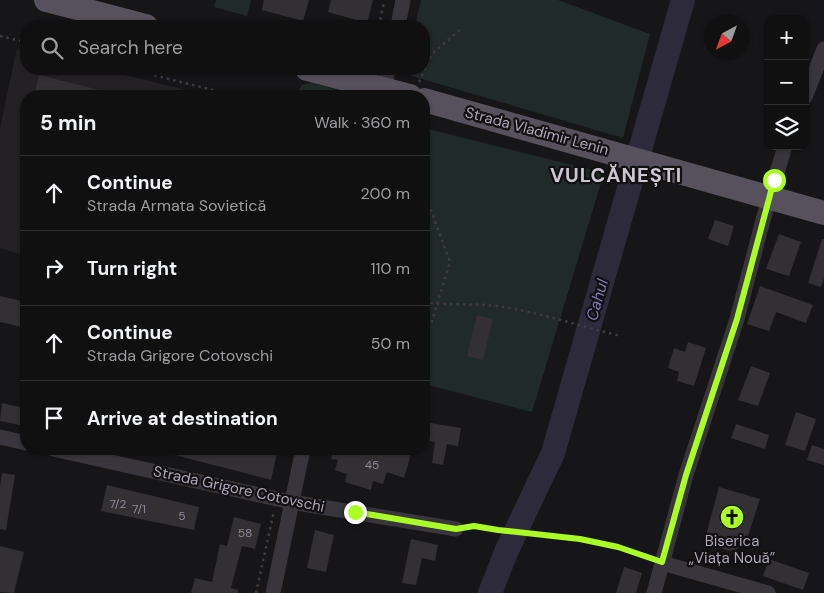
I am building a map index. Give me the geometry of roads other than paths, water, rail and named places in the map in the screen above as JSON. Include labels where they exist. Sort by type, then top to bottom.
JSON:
[{"type":"main road","points":[[46,0],[123,20]]},
{"type":"main road","name":"Strada Vladimir Lenin","points":[[336,75],[401,90]]},
{"type":"main road","name":"Strada Vladimir Lenin","points":[[430,99],[824,213]]},
{"type":"street","points":[[399,20],[403,0]]},
{"type":"street","points":[[809,87],[824,49]]},
{"type":"street","points":[[654,593],[686,475],[737,319],[784,150]]},
{"type":"street","points":[[0,437],[20,442]]},
{"type":"street","name":"Strada Grigore Cotovschi","points":[[80,455],[284,500],[456,529]]},
{"type":"street","points":[[273,593],[284,500],[301,455]]},
{"type":"street","points":[[662,562],[768,593]]},
{"type":"waterway","name":"Cahul","points":[[490,593],[507,550],[553,453],[683,0]]},
{"type":"place","name":"Biserica „Viața Nouă”","points":[[732,517]]},
{"type":"district","name":"VULCĂNEȘTI","points":[[616,175]]}]
